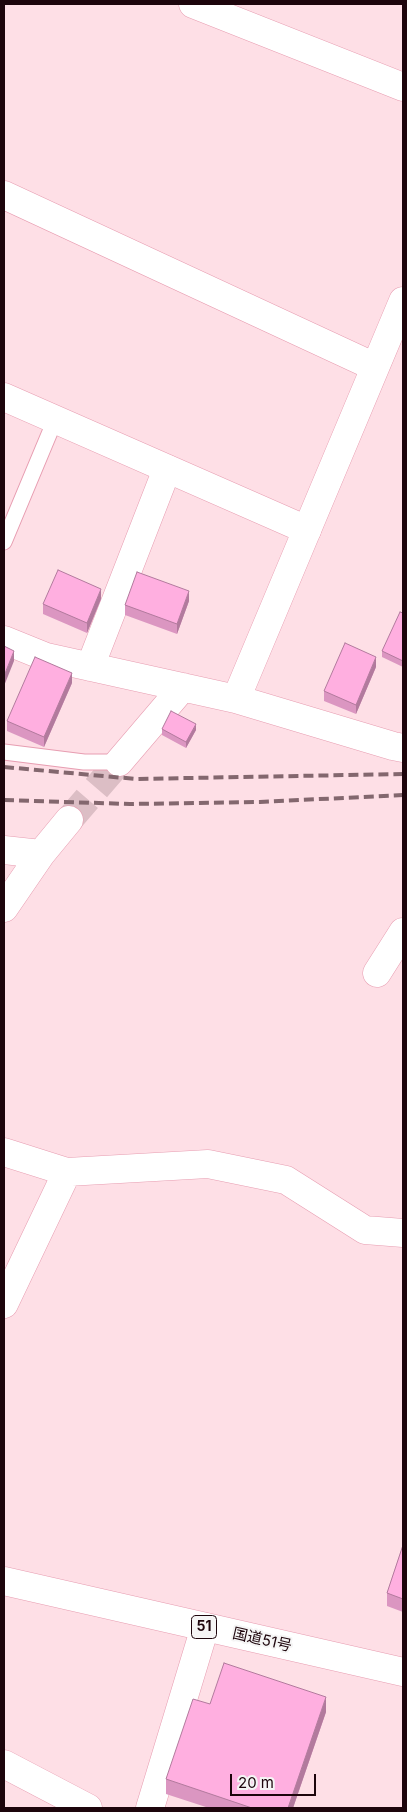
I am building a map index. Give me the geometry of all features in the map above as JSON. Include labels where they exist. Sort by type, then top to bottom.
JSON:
[{"type":"main road","points":[[193,4],[403,87]]},
{"type":"main road","points":[[4,195],[376,367]]},
{"type":"main road","points":[[236,699],[403,301]]},
{"type":"main road","points":[[4,397],[307,530]]},
{"type":"main road","points":[[90,667],[167,469]]},
{"type":"main road","points":[[4,640],[46,657],[236,699],[403,748]]},
{"type":"main road","points":[[119,762],[183,687]]},
{"type":"main road","points":[[4,908],[41,854],[69,820]]},
{"type":"main road","points":[[4,850],[41,854]]},
{"type":"main road","points":[[377,973],[403,932]]},
{"type":"main road","points":[[4,1152],[67,1172],[208,1164],[286,1180],[365,1230],[403,1233]]},
{"type":"main road","points":[[4,1304],[67,1172]]},
{"type":"main road","name":"国道51号","points":[[4,1581],[403,1672]]},
{"type":"main road","points":[[150,1808],[205,1627]]},
{"type":"main road","points":[[4,1764],[88,1808]]},
{"type":"lane","points":[[4,542],[55,420]]},
{"type":"lane","points":[[4,752],[84,762],[119,762]]},
{"type":"building","points":[[58,570],[101,589],[87,623],[43,604]]},
{"type":"building","points":[[137,572],[189,591],[177,624],[125,605]]},
{"type":"building","points":[[400,612],[403,613],[403,661],[382,651]]},
{"type":"building","points":[[345,643],[376,657],[356,705],[324,691]]},
{"type":"building","points":[[4,646],[14,651],[4,676]]},
{"type":"building","points":[[35,657],[72,673],[44,737],[7,721]]},
{"type":"building","points":[[171,711],[196,724],[186,742],[162,729]]},
{"type":"building","points":[[403,1545],[403,1599],[387,1593]]},
{"type":"building","points":[[224,1663],[326,1697],[288,1808],[252,1808],[166,1779],[193,1699],[210,1704]]},
{"type":"tunnel","points":[[69,820],[119,762]]},
{"type":"railway","points":[[4,767],[136,779],[403,774]]},
{"type":"railway","points":[[4,800],[130,804],[260,802],[403,795]]}]
